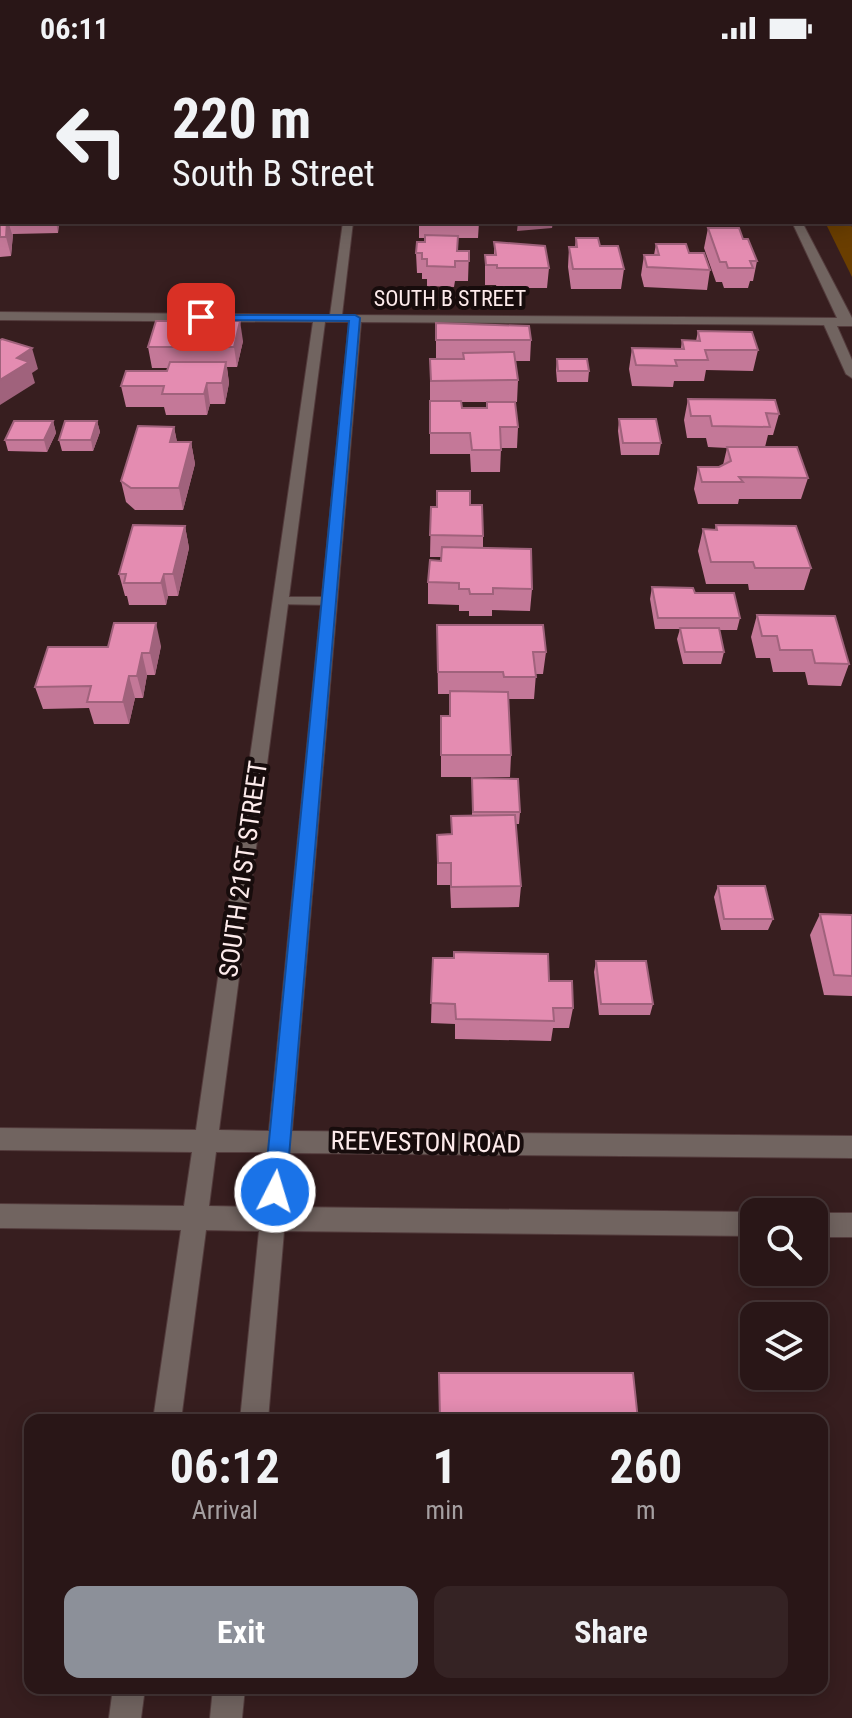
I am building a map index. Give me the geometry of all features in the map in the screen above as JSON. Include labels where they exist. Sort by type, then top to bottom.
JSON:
[{"type":"street","name":"SOUTH 21ST STREET","points":[[168,1414],[280,601],[337,318],[348,224]]},
{"type":"street","points":[[798,224],[848,322]]},
{"type":"street","name":"SOUTH B STREET","points":[[0,316],[848,322]]},
{"type":"street","name":"SOUTH 21ST STREET","points":[[255,1414],[329,601],[337,318]]},
{"type":"street","points":[[829,322],[852,374]]},
{"type":"street","name":"REEVESTON ROAD","points":[[0,1139],[852,1147]]},
{"type":"street","points":[[0,1216],[740,1224]]},
{"type":"street","points":[[828,1225],[852,1225]]},
{"type":"street","points":[[125,1718],[128,1694]]},
{"type":"street","points":[[226,1718],[228,1694]]},
{"type":"lane","points":[[280,601],[329,601]]},
{"type":"shaded area","points":[[826,224],[850,224],[852,227],[852,277]]},
{"type":"building","points":[[0,224],[7,224],[6,237],[0,237]]},
{"type":"building","points":[[708,228],[739,228],[743,239],[748,239],[757,261],[750,261],[753,268],[728,268],[726,262],[720,262]]},
{"type":"building","points":[[425,235],[458,236],[457,251],[469,251],[469,261],[455,261],[455,267],[427,266],[427,259],[422,259],[422,253],[416,253],[417,242],[425,242]]},
{"type":"building","points":[[576,238],[598,238],[600,246],[618,246],[624,269],[573,269],[569,247],[577,247]]},
{"type":"building","points":[[494,242],[545,246],[549,268],[497,268],[497,265],[486,265],[485,255],[496,255]]},
{"type":"building","points":[[656,244],[686,244],[689,253],[704,253],[710,270],[647,267],[644,255],[659,255]]},
{"type":"building","points":[[156,321],[240,321],[234,347],[148,347]]},
{"type":"building","points":[[436,323],[529,326],[531,340],[436,340]]},
{"type":"building","points":[[698,331],[752,332],[758,350],[705,350],[708,360],[675,360],[677,366],[636,365],[632,348],[684,349],[682,340],[700,341]]},
{"type":"building","points":[[0,340],[32,348],[17,358],[29,362],[0,380]]},
{"type":"building","points":[[514,352],[518,380],[431,381],[430,359],[464,359],[463,353]]},
{"type":"building","points":[[557,359],[587,359],[589,371],[558,371]]},
{"type":"building","points":[[170,362],[226,362],[222,383],[207,383],[204,394],[162,394],[164,386],[121,386],[126,371],[167,371]]},
{"type":"building","points":[[688,399],[775,400],[779,414],[766,413],[770,427],[712,426],[710,416],[691,416]]},
{"type":"building","points":[[430,401],[461,401],[462,408],[487,408],[487,402],[515,402],[518,427],[500,427],[501,450],[472,450],[470,433],[430,433]]},
{"type":"building","points":[[619,419],[656,419],[661,443],[623,443]]},
{"type":"building","points":[[14,421],[53,421],[44,440],[5,440]]},
{"type":"building","points":[[65,421],[97,421],[91,440],[59,440]]},
{"type":"building","points":[[138,426],[174,427],[170,442],[191,442],[179,488],[131,488],[121,481]]},
{"type":"building","points":[[727,447],[797,447],[808,478],[739,477],[743,482],[702,482],[698,467],[719,467],[731,461]]},
{"type":"building","points":[[437,491],[470,491],[470,505],[482,505],[483,536],[430,535],[431,507],[437,507]]},
{"type":"building","points":[[133,525],[185,526],[173,574],[164,574],[161,583],[124,583],[126,574],[119,574]]},
{"type":"building","points":[[716,525],[796,526],[811,568],[755,568],[753,562],[711,562],[703,529],[717,530]]},
{"type":"building","points":[[442,547],[531,549],[532,589],[493,588],[493,594],[470,594],[469,589],[459,589],[459,583],[428,582],[430,560],[441,561]]},
{"type":"building","points":[[652,587],[693,588],[695,593],[734,593],[740,618],[658,618]]},
{"type":"building","points":[[757,615],[835,616],[849,664],[815,663],[812,650],[780,650],[777,636],[762,636]]},
{"type":"building","points":[[114,623],[156,623],[150,653],[142,653],[137,676],[129,676],[123,702],[87,702],[91,686],[35,687],[48,647],[108,647]]},
{"type":"building","points":[[437,625],[543,625],[546,652],[533,652],[536,677],[504,677],[503,672],[438,672]]},
{"type":"building","points":[[680,628],[719,628],[724,652],[685,652]]},
{"type":"building","points":[[450,691],[508,692],[511,755],[441,755],[441,716],[450,716]]},
{"type":"building","points":[[472,778],[518,779],[520,812],[473,812]]},
{"type":"building","points":[[515,815],[521,886],[451,887],[451,863],[438,863],[437,835],[452,834],[451,816]]},
{"type":"building","points":[[718,886],[765,886],[773,919],[724,919]]},
{"type":"building","points":[[820,914],[852,915],[852,976],[834,975]]},
{"type":"building","points":[[454,952],[548,954],[549,981],[572,981],[573,1008],[553,1008],[554,1021],[456,1019],[455,1004],[431,1003],[433,958],[454,958]]},
{"type":"building","points":[[596,961],[646,961],[653,1004],[601,1004]]},
{"type":"building","points":[[439,1373],[633,1373],[637,1414],[440,1414]]},
{"type":"route","points":[[201,317],[355,318],[275,1192]]}]
